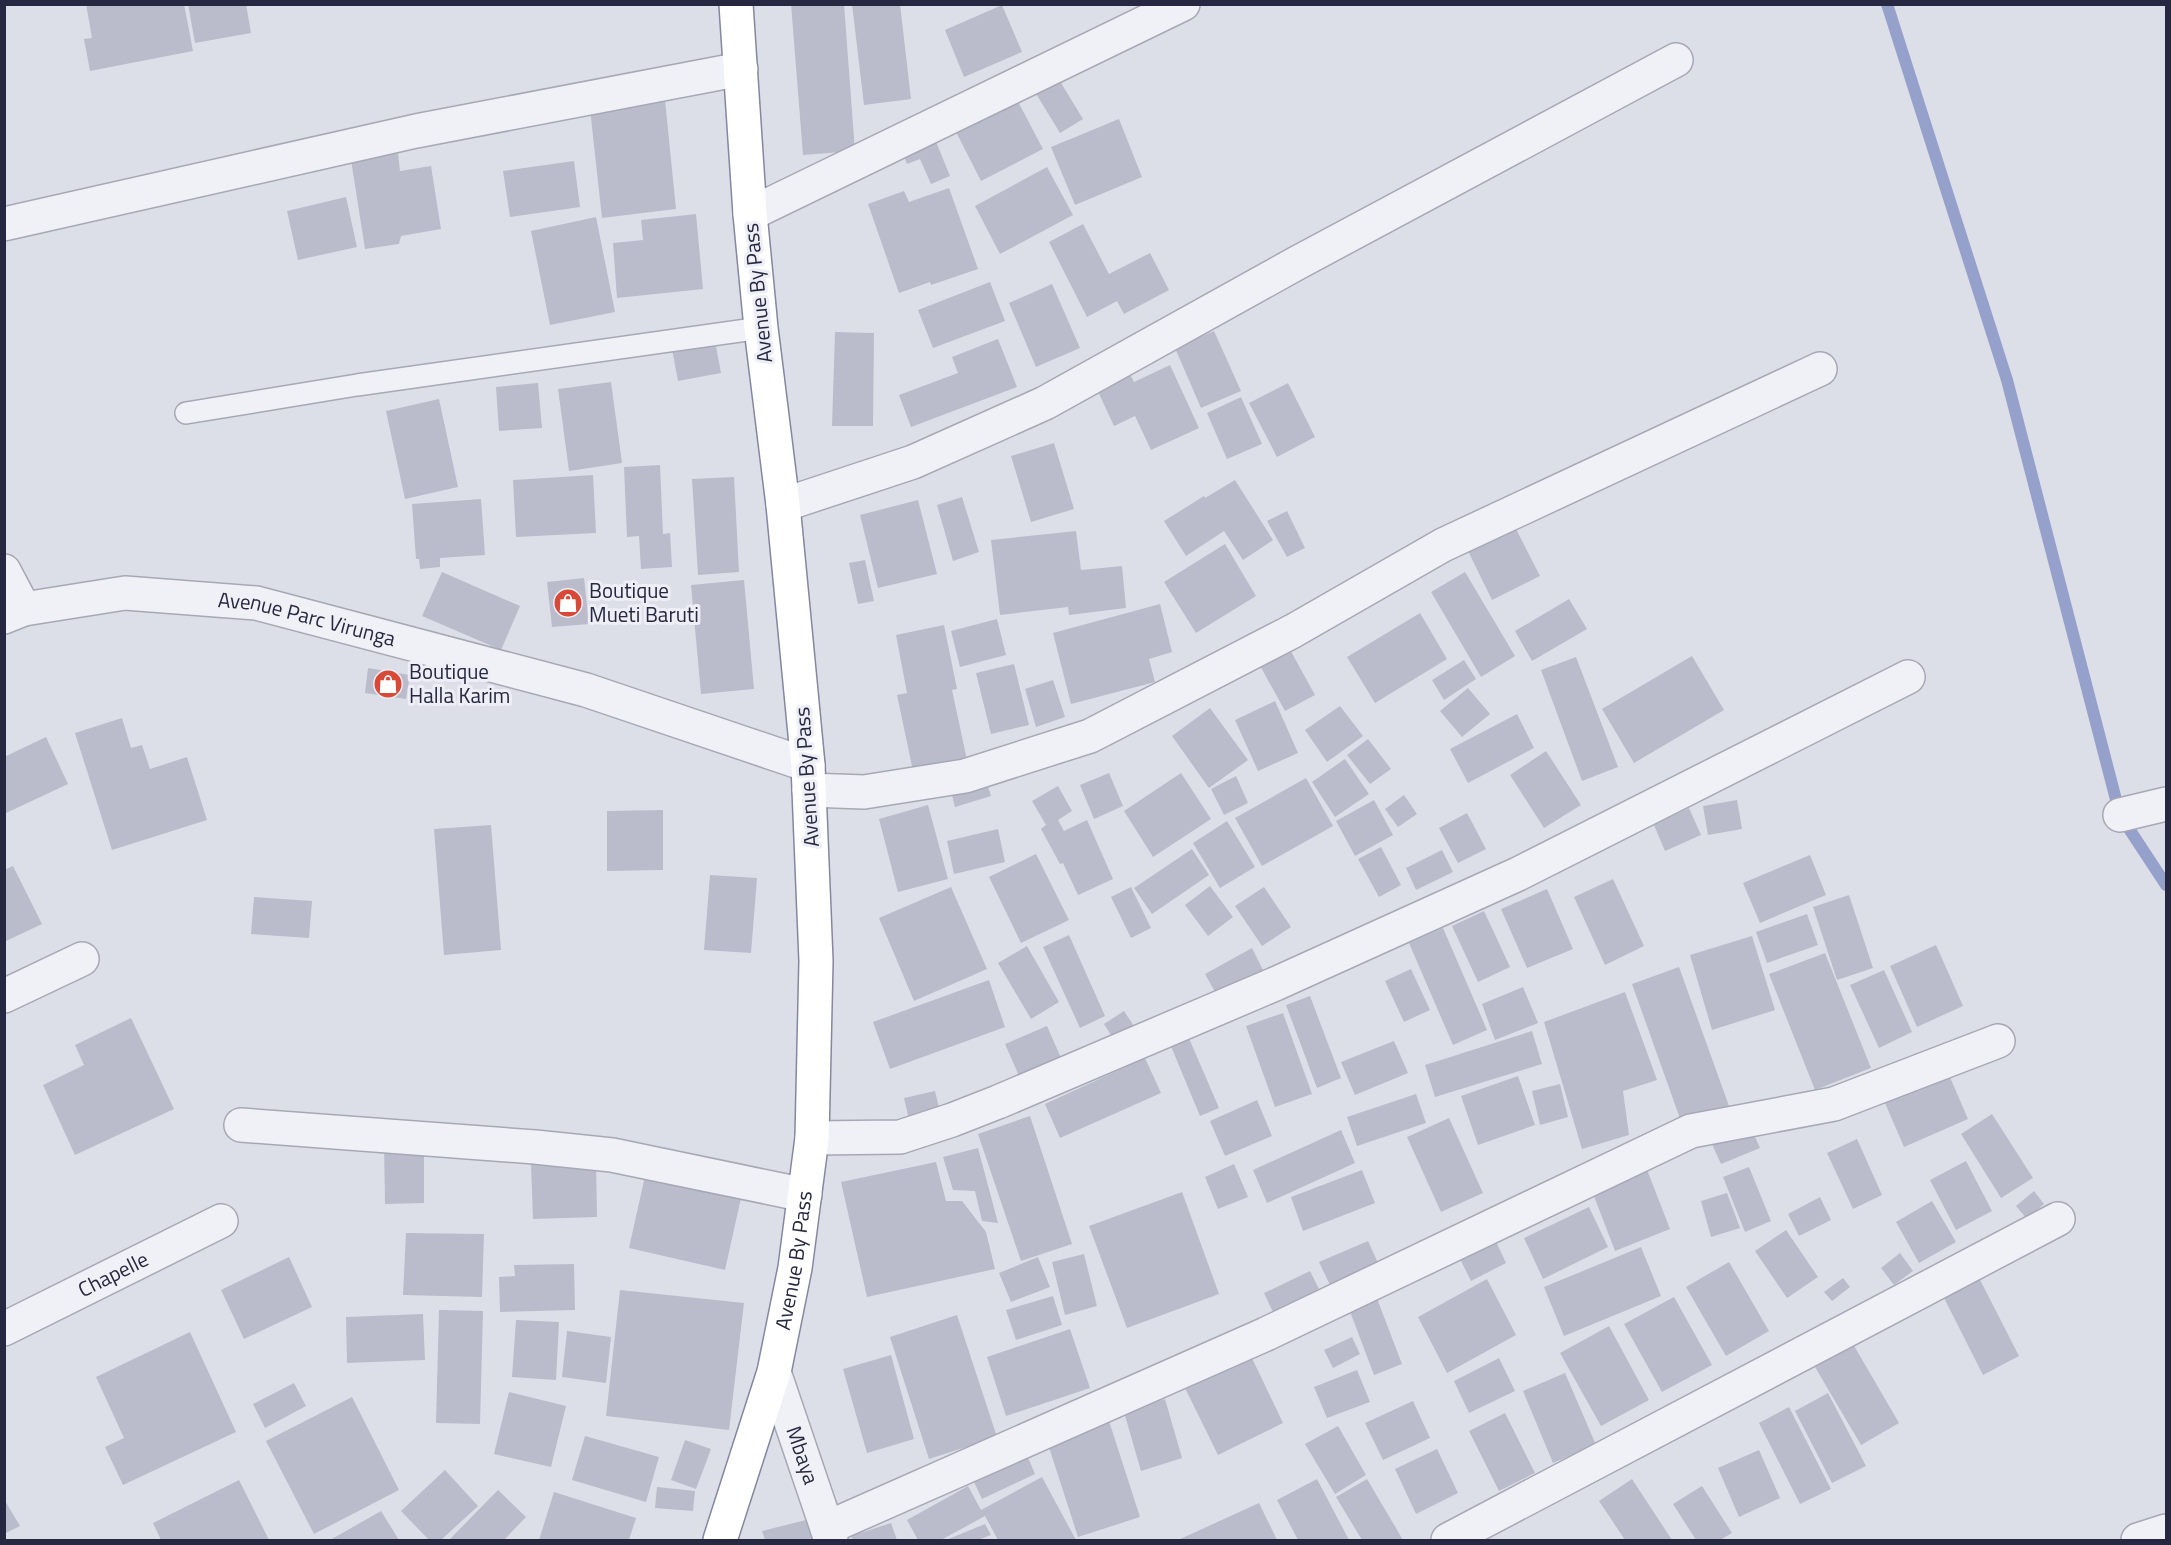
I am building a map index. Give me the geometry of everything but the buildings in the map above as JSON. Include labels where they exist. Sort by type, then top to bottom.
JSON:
[{"type":"highway","name":"Avenue By Pass","points":[[720,1540],[774,1372],[795,1268],[812,1138],[816,961],[809,778],[783,505],[761,328],[750,214],[736,4]]},
{"type":"street","points":[[750,214],[1183,4]]},
{"type":"street","points":[[783,505],[913,462],[1045,403],[1297,263],[1676,60]]},
{"type":"street","points":[[4,224],[416,131],[741,69]]},
{"type":"street","name":"Avenue Parc Virunga","points":[[14,613],[125,593],[256,603],[586,690],[809,778],[864,792],[965,776],[1090,736],[1293,631],[1443,545],[1820,369]]},
{"type":"street","points":[[4,571],[14,613]]},
{"type":"street","points":[[812,1138],[900,1137],[998,1102],[1275,984],[1518,874],[1908,677]]},
{"type":"street","points":[[2120,815],[2166,804]]},
{"type":"street","points":[[4,996],[82,959]]},
{"type":"street","points":[[829,1534],[1266,1334],[1691,1131],[1834,1104],[1998,1041]]},
{"type":"street","points":[[241,1125],[612,1155],[805,1195]]},
{"type":"street","points":[[1448,1540],[2058,1219]]},
{"type":"street","name":"Chapelle","points":[[4,1329],[221,1221]]},
{"type":"street","name":"Mbaya","points":[[774,1372],[829,1534]]},
{"type":"street","points":[[2138,1540],[2166,1531]]},
{"type":"lane","points":[[186,413],[357,385],[761,328]]},
{"type":"waterway","points":[[1887,4],[2007,380],[2120,815],[2166,885]]},
{"type":"place","name":"Boutique Mueti Baruti","points":[[568,603]]},
{"type":"place","name":"Boutique Halla Karim","points":[[388,684]]}]
